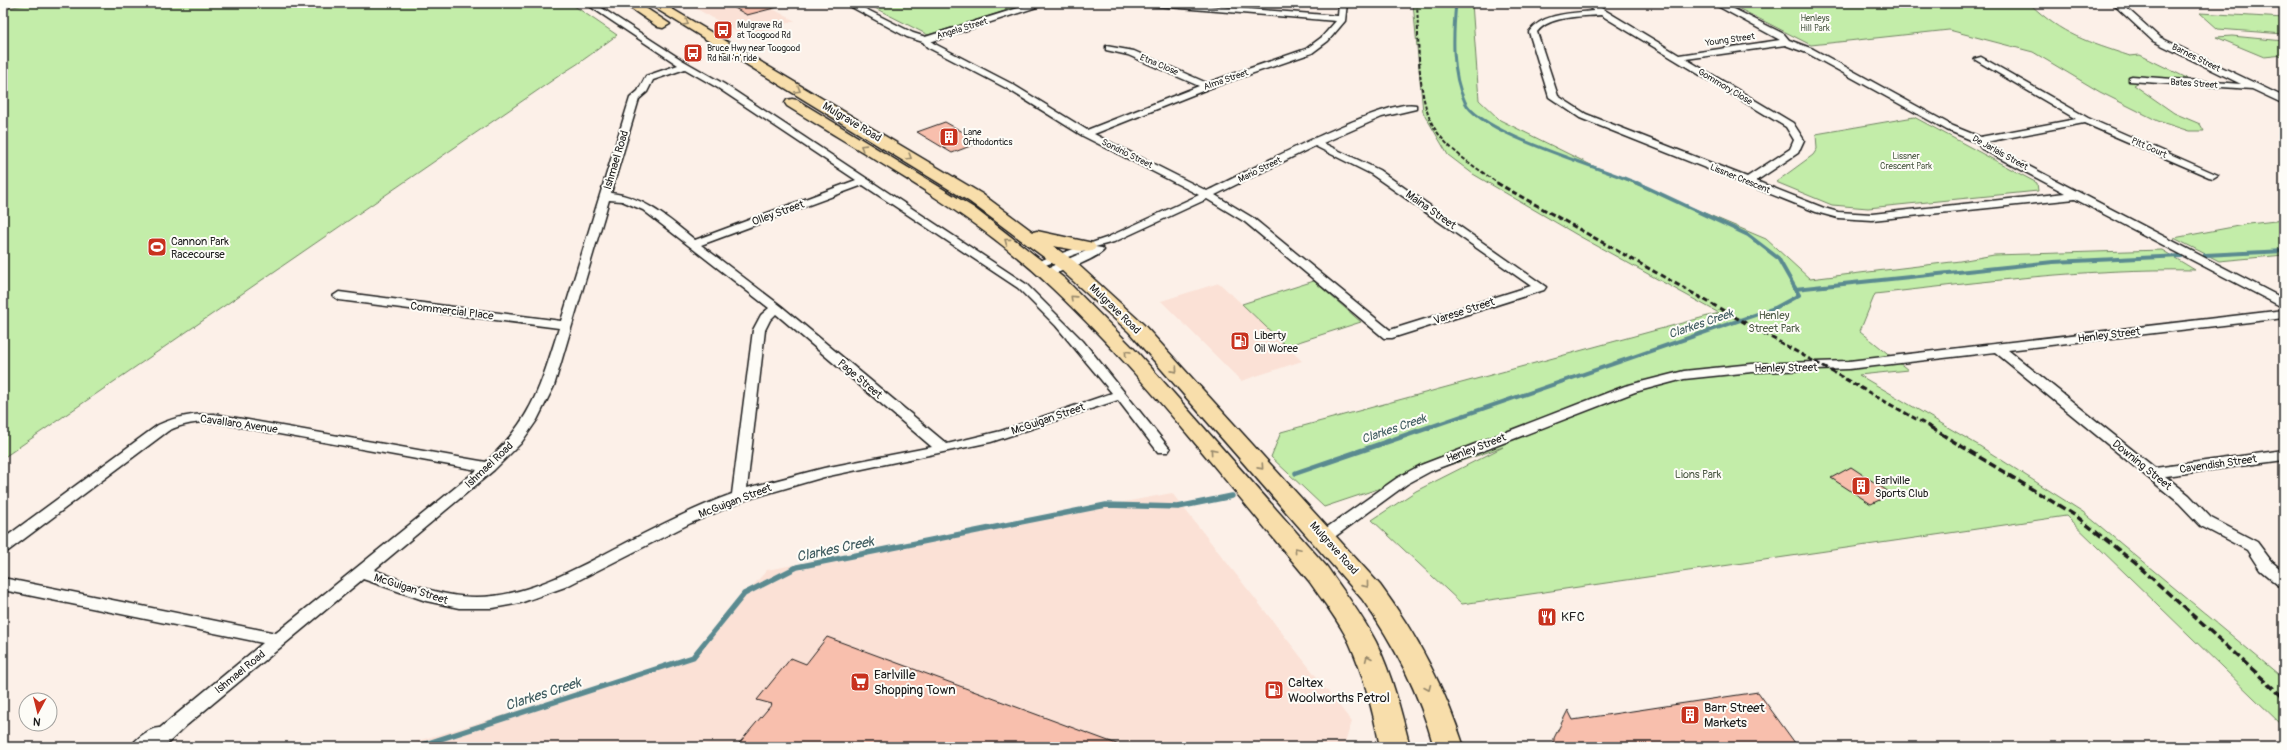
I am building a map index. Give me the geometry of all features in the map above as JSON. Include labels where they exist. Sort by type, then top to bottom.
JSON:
[{"type":"main road","name":"Mulgrave Road","points":[[629,3],[1052,265],[1136,328],[1355,572],[1394,623],[1420,671],[1449,746]]},
{"type":"main road","name":"Mulgrave Road","points":[[653,3],[941,176],[1026,234],[1052,265],[1074,299],[1131,357],[1318,574],[1361,641],[1380,688],[1395,747]]},
{"type":"main road","points":[[1026,234],[1066,244],[1087,247]]},
{"type":"street","points":[[589,3],[682,64],[720,86],[1022,286],[1044,306],[1120,395],[1163,449]]},
{"type":"street","name":"Sondrio Street","points":[[848,3],[910,35],[926,40],[930,45],[1009,86],[1086,134],[1208,194],[1249,220],[1388,335]]},
{"type":"street","name":"Angela Street","points":[[926,40],[1044,3]]},
{"type":"street","points":[[1144,3],[1186,5],[1342,19],[1343,3]]},
{"type":"street","name":"Gommory Close","points":[[1587,3],[1676,58],[1790,125],[1800,140],[1794,151],[1747,182]]},
{"type":"street","name":"De Jarlais Street","points":[[1716,3],[1781,36],[1786,42],[1810,51],[1959,133],[1979,140],[1985,147],[1998,154],[2080,195],[2284,304]]},
{"type":"street","name":"Barnes Street","points":[[2116,3],[2156,38],[2284,102]]},
{"type":"street","name":"Lissner Crescent","points":[[1602,12],[1547,20],[1534,27],[1533,32],[1554,97],[1583,116],[1820,210],[1854,217],[1872,217],[2080,195]]},
{"type":"street","name":"Alma Street","points":[[1086,134],[1207,86],[1309,51],[1325,39],[1342,19]]},
{"type":"street","name":"Young Street","points":[[1676,58],[1786,42]]},
{"type":"street","name":"Etna Close","points":[[1110,48],[1131,53],[1207,86]]},
{"type":"street","name":"Pitt Court","points":[[1978,59],[2085,120],[2213,175]]},
{"type":"street","name":"Ishmael Road","points":[[152,747],[181,720],[489,467],[520,435],[538,409],[635,98],[642,92],[649,78],[682,64]]},
{"type":"street","name":"Bates Street","points":[[2132,80],[2256,87]]},
{"type":"street","name":"Mario Street","points":[[1052,265],[1087,247],[1110,240],[1316,142],[1396,109],[1413,107]]},
{"type":"street","points":[[1979,140],[2085,120]]},
{"type":"street","name":"Maina Street","points":[[1316,142],[1376,172],[1540,287]]},
{"type":"street","name":"Olley Street","points":[[693,244],[863,181]]},
{"type":"street","name":"Page Street","points":[[605,196],[624,198],[640,204],[777,308],[944,449]]},
{"type":"street","name":"Mario Street","points":[[1052,265],[1100,249],[1110,240]]},
{"type":"street","name":"Varese Street","points":[[1388,335],[1540,287]]},
{"type":"street","name":"Commercial Place","points":[[339,296],[565,325]]},
{"type":"street","points":[[739,497],[759,330],[762,320],[768,313],[777,308]]},
{"type":"street","name":"Henley Street","points":[[1324,537],[1402,481],[1426,468],[1648,383],[1709,371],[1752,368],[1825,368],[2284,314]]},
{"type":"street","name":"Downing Street","points":[[1998,348],[2184,499],[2206,522],[2252,546],[2266,566],[2284,581]]},
{"type":"street","name":"McGuigan Street","points":[[361,572],[442,601],[477,604],[512,599],[547,588],[716,506],[768,487],[823,473],[944,449],[1005,434],[1120,395]]},
{"type":"street","name":"Cavallaro Avenue","points":[[3,547],[150,437],[177,421],[194,418],[222,420],[489,467]]},
{"type":"street","name":"Cavendish Street","points":[[2152,473],[2284,455]]},
{"type":"street","points":[[3,584],[278,640]]},
{"type":"street","name":"Ishmael Road","points":[[140,747],[181,720]]},
{"type":"shaded area","points":[[762,3],[795,21],[743,35],[688,4]]},
{"type":"shaded area","points":[[1219,283],[1302,361],[1241,381],[1161,301]]},
{"type":"shaded area","points":[[1172,493],[1352,722],[1343,747],[398,747],[687,660],[767,570]]},
{"type":"green space","name":"Cannon Park Racecourse","points":[[33,3],[570,3],[617,35],[3,458],[3,9]]},
{"type":"green space","points":[[865,3],[1031,3],[928,35]]},
{"type":"green space","points":[[1413,3],[1472,3],[1479,100],[1500,120],[1591,165],[1766,239],[1810,279],[1960,261],[1994,255],[2162,250],[2195,270],[2115,271],[2035,277],[1875,294],[1860,331],[1908,370],[1859,375],[1978,445],[2083,512],[2284,679],[2284,727],[2066,516],[1462,604],[1372,520],[1416,491],[1503,447],[1324,507],[1271,457],[1281,432],[1719,313],[1579,236],[1473,174],[1448,155],[1423,112]]},
{"type":"green space","name":"Henleys Hill Park","points":[[1728,3],[2029,3],[2053,23],[2088,42],[2130,56],[2140,55],[2193,81],[2146,78],[2134,85],[2174,113],[2200,124],[2204,131],[2189,131],[2158,121],[2100,92],[2033,52],[1949,30],[1811,45]]},
{"type":"green space","points":[[2200,13],[2284,18],[2284,34],[2218,29]]},
{"type":"green space","points":[[2232,36],[2284,41],[2284,55],[2264,57],[2216,37]]},
{"type":"green space","name":"Lissner Crescent Park","points":[[1914,117],[2037,183],[2038,191],[1868,208],[1832,205],[1776,182],[1813,155],[1817,149],[1816,134]]},
{"type":"green space","points":[[2284,220],[2284,255],[2219,261],[2174,238],[2249,224]]},
{"type":"green space","points":[[1314,281],[1361,322],[1286,346],[1242,304]]},
{"type":"building","points":[[726,3],[777,3],[778,7],[747,15]]},
{"type":"building","name":"Lane Orthodontics","points":[[945,122],[981,142],[952,153],[917,132]]},
{"type":"building","name":"Earlville Sports Club","points":[[1851,467],[1892,494],[1871,504],[1831,478]]},
{"type":"building","name":"Earlville Shopping Town","points":[[827,637],[1122,747],[736,747],[772,704],[757,700],[791,658],[806,664]]},
{"type":"building","name":"Barr Street Markets","points":[[1758,692],[1798,747],[1554,747],[1554,738],[1568,710],[1573,720]]},
{"type":"waterway","name":"Clarkes Creek","points":[[1456,3],[1454,53],[1457,79],[1465,102],[1475,114],[1493,126],[1517,138],[1639,184]]},
{"type":"waterway","name":"Clarkes Creek","points":[[1637,183],[1748,235],[1778,258],[1796,289]]},
{"type":"waterway","points":[[2205,255],[2284,251]]},
{"type":"waterway","points":[[1796,289],[2053,262],[2182,256]]},
{"type":"waterway","name":"Clarkes Creek","points":[[1427,428],[1775,308],[1799,295],[1796,289]]},
{"type":"waterway","name":"Clarkes Creek","points":[[1296,473],[1430,427]]},
{"type":"waterway","name":"Clarkes Creek","points":[[416,747],[693,657],[744,594],[797,567],[1106,505],[1178,507],[1232,496]]},
{"type":"railway","points":[[1417,3],[1421,85],[1424,102],[1429,116],[1435,129],[1448,145],[1464,159],[1499,184]]},
{"type":"railway","points":[[1497,183],[1932,428]]},
{"type":"railway","points":[[1930,427],[2076,516],[2135,563],[2284,698]]},
{"type":"place","name":"Mulgrave Rd at Toogood Rd","points":[[723,30]]},
{"type":"place","name":"Bruce Hwy near Toogood Rd hail 'n' ride","points":[[693,53]]},
{"type":"place","name":"Lane Orthodontics","points":[[949,137]]},
{"type":"place","name":"Cannon Park Racecourse","points":[[157,247]]},
{"type":"place","name":"Liberty Oil Woree","points":[[1240,341]]},
{"type":"place","name":"Earlville Sports Club","points":[[1861,486]]},
{"type":"place","name":"KFC","points":[[1547,617]]},
{"type":"place","name":"Earlville Shopping Town","points":[[860,682]]},
{"type":"place","name":"Caltex Woolworths Petrol","points":[[1274,690]]},
{"type":"place","name":"Barr Street Markets","points":[[1690,715]]},
{"type":"park label","name":"Henley Street Park","points":[[1774,321]]},
{"type":"park label","name":"Lions Park","points":[[1698,474]]}]
